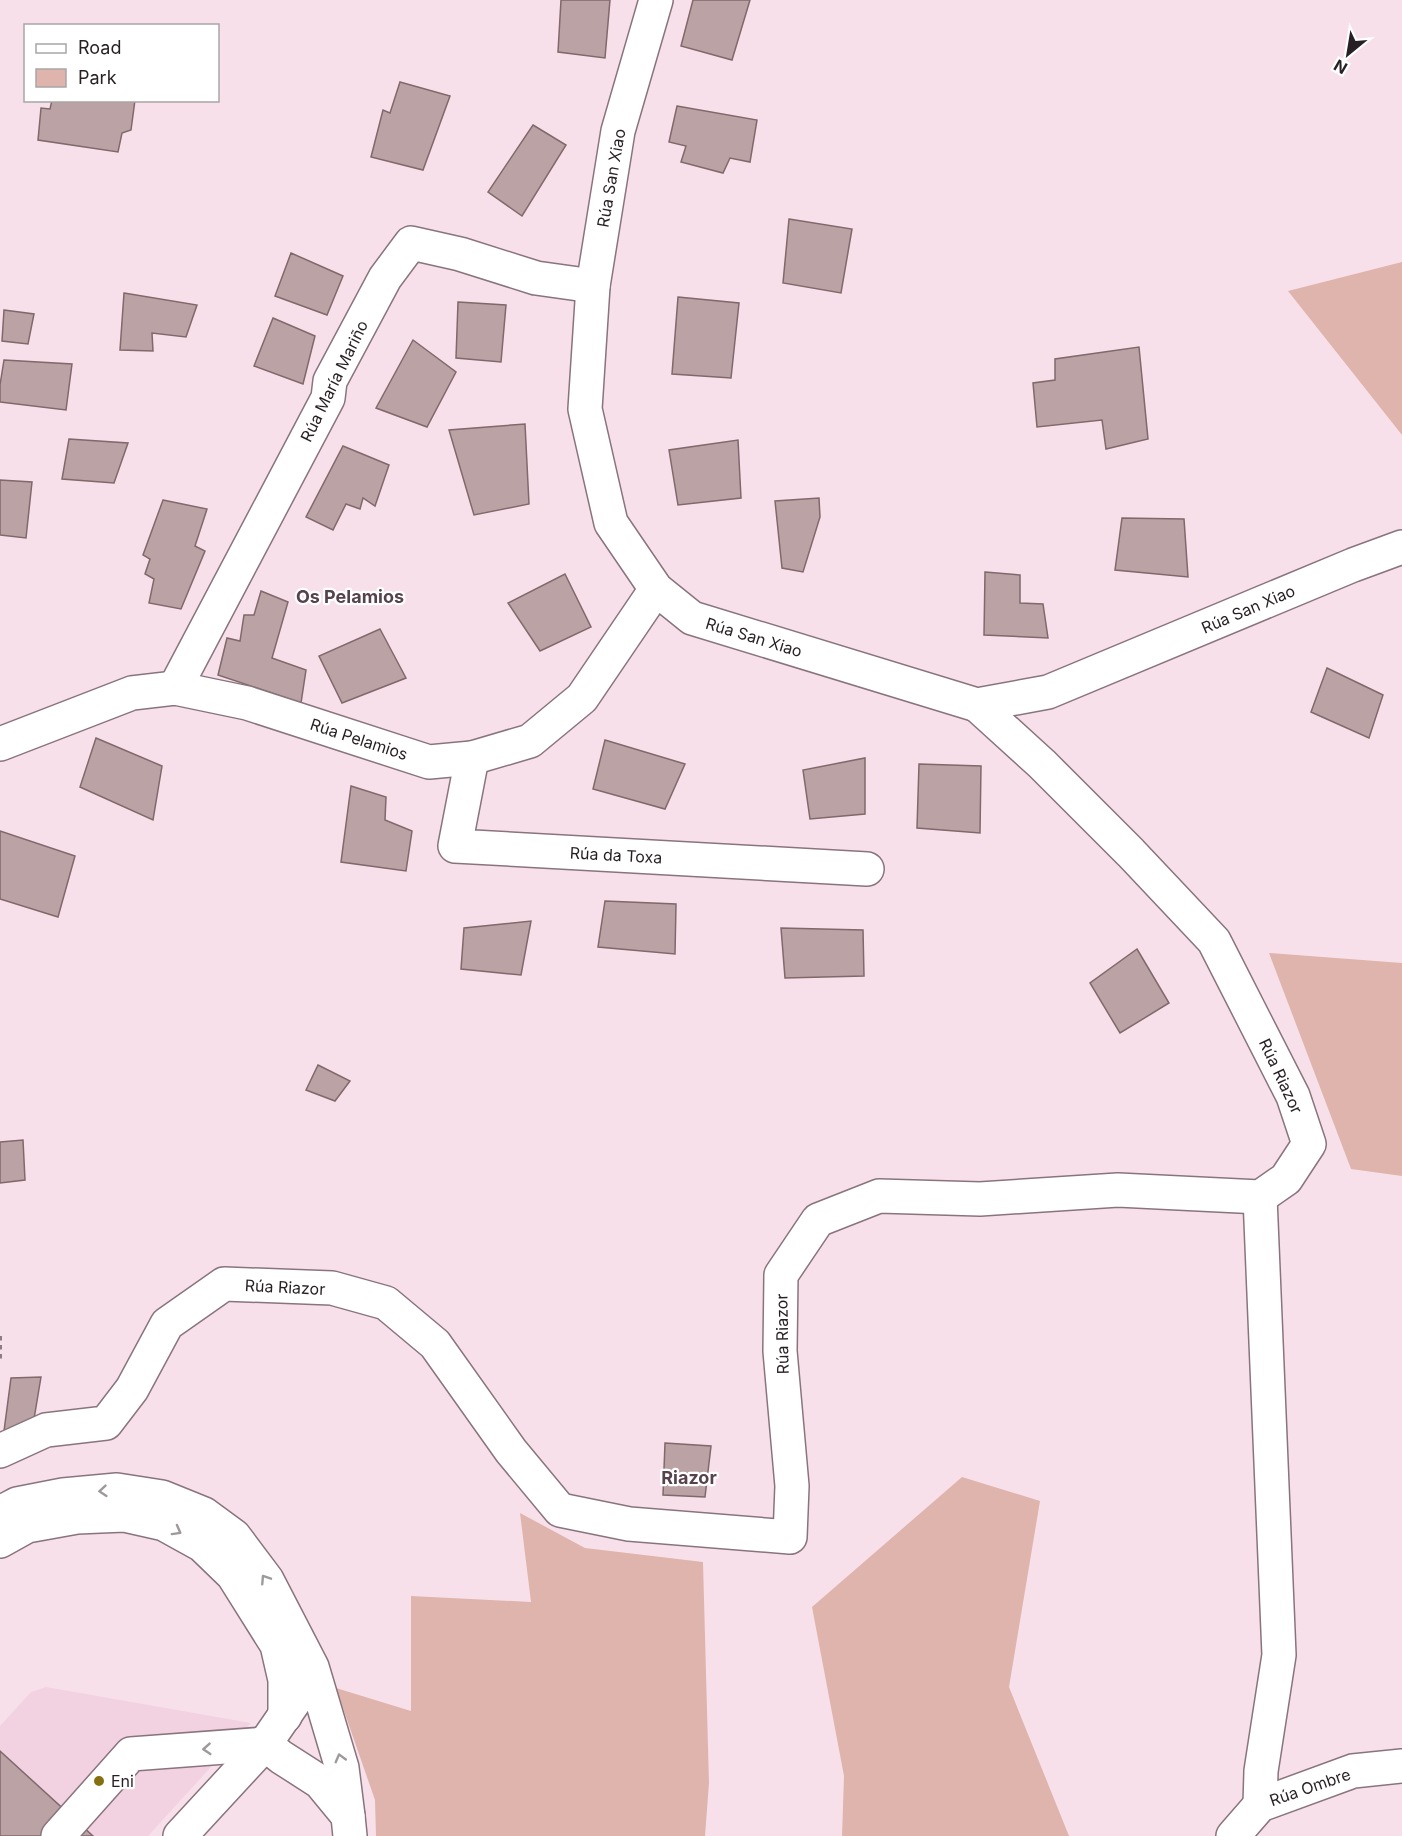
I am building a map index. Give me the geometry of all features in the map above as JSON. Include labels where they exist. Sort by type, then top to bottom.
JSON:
[{"type":"main road","name":"Rúa San Xiao","points":[[656,0],[618,131],[593,286],[585,410],[611,523],[656,589],[692,618],[977,705],[1048,692],[1353,565],[1402,547]]},
{"type":"main road","name":"Rúa María Mariño","points":[[175,688],[328,398],[330,381],[379,288],[411,243],[460,254],[536,278],[593,286]]},
{"type":"main road","name":"Rúa Pelamios","points":[[0,744],[132,693],[175,688],[247,703],[429,762],[472,758],[530,741],[582,698],[656,589]]},
{"type":"main road","name":"Rúa Riazor","points":[[0,1451],[46,1430],[106,1423],[132,1389],[166,1324],[224,1284],[332,1288],[386,1303],[435,1344],[511,1451],[560,1510],[629,1524],[790,1537],[792,1486],[780,1351],[781,1275],[818,1220],[879,1196],[980,1198],[1118,1190],[1260,1197],[1286,1179],[1309,1144],[1293,1096],[1214,941],[1042,764],[977,705]]},
{"type":"main road","name":"Rúa da Toxa","points":[[472,758],[455,846],[867,869]]},
{"type":"main road","points":[[1260,1197],[1279,1655],[1261,1771],[1260,1805]]},
{"type":"main road","points":[[0,1513],[17,1504],[63,1494],[117,1490],[162,1497],[204,1514],[234,1536],[267,1580],[312,1667],[342,1768],[349,1826]]},
{"type":"main road","points":[[0,1541],[27,1526],[77,1517],[124,1515],[164,1524],[202,1545],[233,1575],[276,1644],[285,1680],[285,1716]]},
{"type":"main road","points":[[180,1836],[265,1744],[307,1683],[312,1667]]},
{"type":"main road","points":[[58,1836],[131,1754],[265,1744],[280,1757],[320,1782],[349,1826]]},
{"type":"main road","name":"Rúa Ombre","points":[[1233,1836],[1260,1805],[1353,1771],[1402,1766]]},
{"type":"path","points":[[0,1336],[0,1360]]},
{"type":"shaded area","name":"Eni","points":[[46,1687],[251,1723],[148,1836],[0,1836],[0,1726],[31,1692]]},
{"type":"green space","points":[[1402,262],[1402,435],[1288,291]]},
{"type":"green space","points":[[1269,953],[1402,963],[1402,1176],[1351,1169]]},
{"type":"green space","points":[[962,1477],[1040,1501],[1009,1687],[1069,1836],[842,1836],[844,1776],[812,1607]]},
{"type":"green space","points":[[520,1513],[585,1548],[703,1562],[709,1783],[705,1836],[376,1836],[375,1800],[336,1688],[411,1711],[411,1596],[531,1602]]},
{"type":"building","points":[[561,0],[610,0],[605,58],[558,52]]},
{"type":"building","points":[[693,0],[750,0],[732,60],[681,46]]},
{"type":"building","points":[[400,82],[450,96],[423,170],[371,157],[383,110],[390,113]]},
{"type":"building","points":[[52,102],[135,102],[131,130],[122,133],[118,152],[38,140],[41,108],[50,109]]},
{"type":"building","points":[[677,106],[757,120],[750,162],[730,158],[723,173],[681,162],[686,146],[669,142]]},
{"type":"building","points":[[533,125],[566,145],[522,216],[488,192]]},
{"type":"building","points":[[789,219],[852,229],[841,293],[783,283]]},
{"type":"building","points":[[291,253],[343,276],[327,315],[275,296]]},
{"type":"building","points":[[124,293],[197,305],[186,337],[152,333],[153,351],[120,350]]},
{"type":"building","points":[[678,297],[739,303],[731,378],[672,374]]},
{"type":"building","points":[[458,302],[506,305],[501,362],[456,358]]},
{"type":"building","points":[[4,310],[34,314],[28,344],[2,341]]},
{"type":"building","points":[[273,318],[315,336],[303,384],[254,366]]},
{"type":"building","points":[[413,340],[456,372],[427,427],[376,408]]},
{"type":"building","points":[[1139,347],[1148,439],[1106,449],[1102,420],[1037,427],[1033,383],[1055,380],[1055,359]]},
{"type":"building","points":[[4,360],[72,364],[66,410],[0,402]]},
{"type":"building","points":[[525,424],[529,504],[474,515],[449,430]]},
{"type":"building","points":[[69,439],[128,443],[114,483],[62,479]]},
{"type":"building","points":[[738,440],[741,498],[678,505],[669,450]]},
{"type":"building","points":[[343,446],[389,465],[375,506],[363,498],[360,509],[346,504],[333,530],[306,517]]},
{"type":"building","points":[[0,480],[32,482],[26,538],[0,535]]},
{"type":"building","points":[[819,498],[820,517],[803,572],[782,568],[775,501]]},
{"type":"building","points":[[163,500],[207,509],[195,546],[205,551],[181,609],[149,603],[154,579],[145,574],[150,559],[143,555]]},
{"type":"building","points":[[1122,518],[1184,519],[1188,577],[1115,570]]},
{"type":"building","points":[[985,572],[1020,575],[1020,603],[1043,604],[1048,638],[984,635]]},
{"type":"building","points":[[565,574],[591,627],[540,651],[508,603]]},
{"type":"building","points":[[261,591],[288,602],[272,658],[306,670],[301,703],[218,675],[227,638],[240,641],[244,615],[254,615]]},
{"type":"building","points":[[380,629],[406,678],[342,703],[319,656]]},
{"type":"building","points":[[1327,668],[1383,695],[1369,738],[1311,712]]},
{"type":"building","points":[[96,738],[162,766],[153,820],[80,787]]},
{"type":"building","points":[[605,740],[685,764],[665,809],[593,789]]},
{"type":"building","points":[[865,758],[865,814],[810,819],[803,770]]},
{"type":"building","points":[[919,764],[981,766],[980,833],[917,828]]},
{"type":"building","points":[[351,786],[386,797],[385,820],[412,831],[406,871],[341,862]]},
{"type":"building","points":[[0,831],[75,856],[58,917],[0,899]]},
{"type":"building","points":[[605,901],[676,904],[675,954],[598,947]]},
{"type":"building","points":[[531,921],[521,975],[461,969],[464,928]]},
{"type":"building","points":[[781,928],[863,930],[864,976],[785,978]]},
{"type":"building","points":[[1137,949],[1169,1003],[1120,1033],[1090,983]]},
{"type":"building","points":[[318,1065],[350,1081],[335,1101],[306,1090]]},
{"type":"building","points":[[23,1140],[25,1180],[0,1183],[0,1142]]},
{"type":"building","points":[[41,1377],[34,1419],[4,1431],[11,1378]]},
{"type":"building","points":[[665,1443],[711,1446],[705,1497],[663,1495]]},
{"type":"building","points":[[0,1751],[93,1836],[0,1836]]},
{"type":"place","name":"Eni","points":[[99,1781]]},
{"type":"district","name":"Os Pelamios","points":[[350,596]]},
{"type":"district","name":"Riazor","points":[[689,1477]]}]
